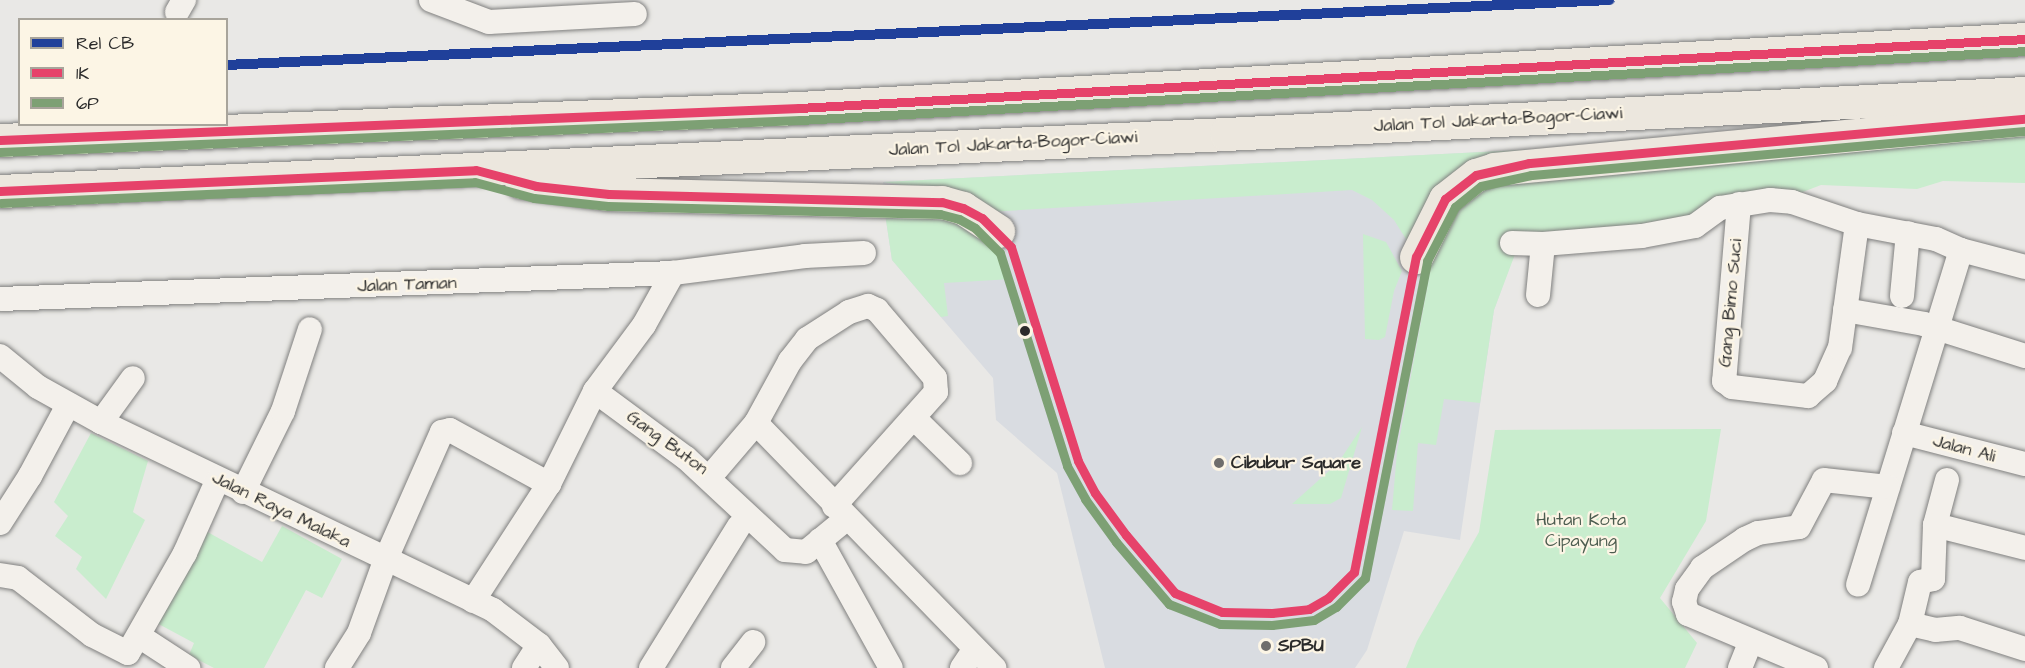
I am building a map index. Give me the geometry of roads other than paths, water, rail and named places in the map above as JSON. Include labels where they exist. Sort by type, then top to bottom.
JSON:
[{"type":"highway","points":[[0,140],[799,108],[2025,39]]},
{"type":"highway","name":"Jalan Tol Jakarta–Bogor–Ciawi","points":[[0,191],[476,170],[2025,93]]},
{"type":"highway","points":[[1416,257],[1445,199],[1476,175],[1494,169],[1529,163],[2025,119]]},
{"type":"highway","points":[[476,170],[536,186],[609,194],[942,202],[963,208],[998,231]]},
{"type":"street","points":[[431,0],[489,22],[635,14]]},
{"type":"street","points":[[1512,243],[1642,236],[1695,226],[1709,212],[1739,204],[1782,200],[1857,224],[1936,239],[1955,251],[1961,250],[2025,267]]},
{"type":"street","name":"Gang Bimo Suci","points":[[1739,204],[1727,329],[1727,386],[1800,396],[1815,393],[1825,381],[1840,348],[1857,224]]},
{"type":"street","points":[[1902,296],[1908,233]]},
{"type":"street","points":[[1538,295],[1544,243]]},
{"type":"street","points":[[1858,584],[1938,331],[1961,250]]},
{"type":"street","name":"Jalan Taman","points":[[0,299],[673,273],[864,253]]},
{"type":"street","points":[[473,601],[549,484],[595,391],[644,325],[673,273]]},
{"type":"street","name":"Gang Buton","points":[[595,391],[709,478],[756,423],[790,361],[807,339],[849,312],[868,306],[877,310],[935,378],[933,398],[915,419]]},
{"type":"street","points":[[1845,310],[1901,318],[2025,356]]},
{"type":"street","points":[[243,492],[283,411],[309,329]]},
{"type":"street","name":"Jalan Raya Malaka","points":[[0,356],[22,376],[68,405],[385,561],[473,601],[513,624],[539,645],[557,668]]},
{"type":"street","points":[[101,422],[133,378]]},
{"type":"street","points":[[0,523],[30,476],[68,405]]},
{"type":"street","points":[[709,478],[785,550],[801,554],[820,540],[915,419],[960,463]]},
{"type":"street","points":[[756,423],[840,512],[956,625],[968,659],[994,668]]},
{"type":"street","points":[[337,668],[359,633],[385,561],[442,432],[450,430],[549,484]]},
{"type":"street","name":"Jalan Ali","points":[[1904,433],[2025,464]]},
{"type":"street","points":[[0,575],[18,578],[92,635],[124,654],[140,636],[185,554],[218,479]]},
{"type":"street","points":[[1816,668],[1695,618],[1684,605],[1693,580],[1713,560],[1758,532],[1799,527],[1824,480],[1888,487]]},
{"type":"street","points":[[1886,668],[1910,624],[1922,581],[1933,579],[1935,525],[1947,480]]},
{"type":"street","points":[[1935,525],[2025,548]]},
{"type":"street","points":[[651,668],[740,526]]},
{"type":"street","points":[[820,540],[891,668]]},
{"type":"street","points":[[1910,624],[1935,630],[1960,628],[2025,650]]},
{"type":"street","points":[[140,636],[178,665]]},
{"type":"street","points":[[1740,668],[1750,641]]},
{"type":"street","points":[[733,668],[753,642]]},
{"type":"street","points":[[524,668],[539,645]]},
{"type":"rail line","name":"CB","points":[[228,65],[1609,0]]},
{"type":"place","name":"Cibubur Square","points":[[1219,463]]},
{"type":"place","name":"SPBU","points":[[1266,646]]},
{"type":"park label","name":"Hutan Kota Cipayung","points":[[1581,531]]}]
